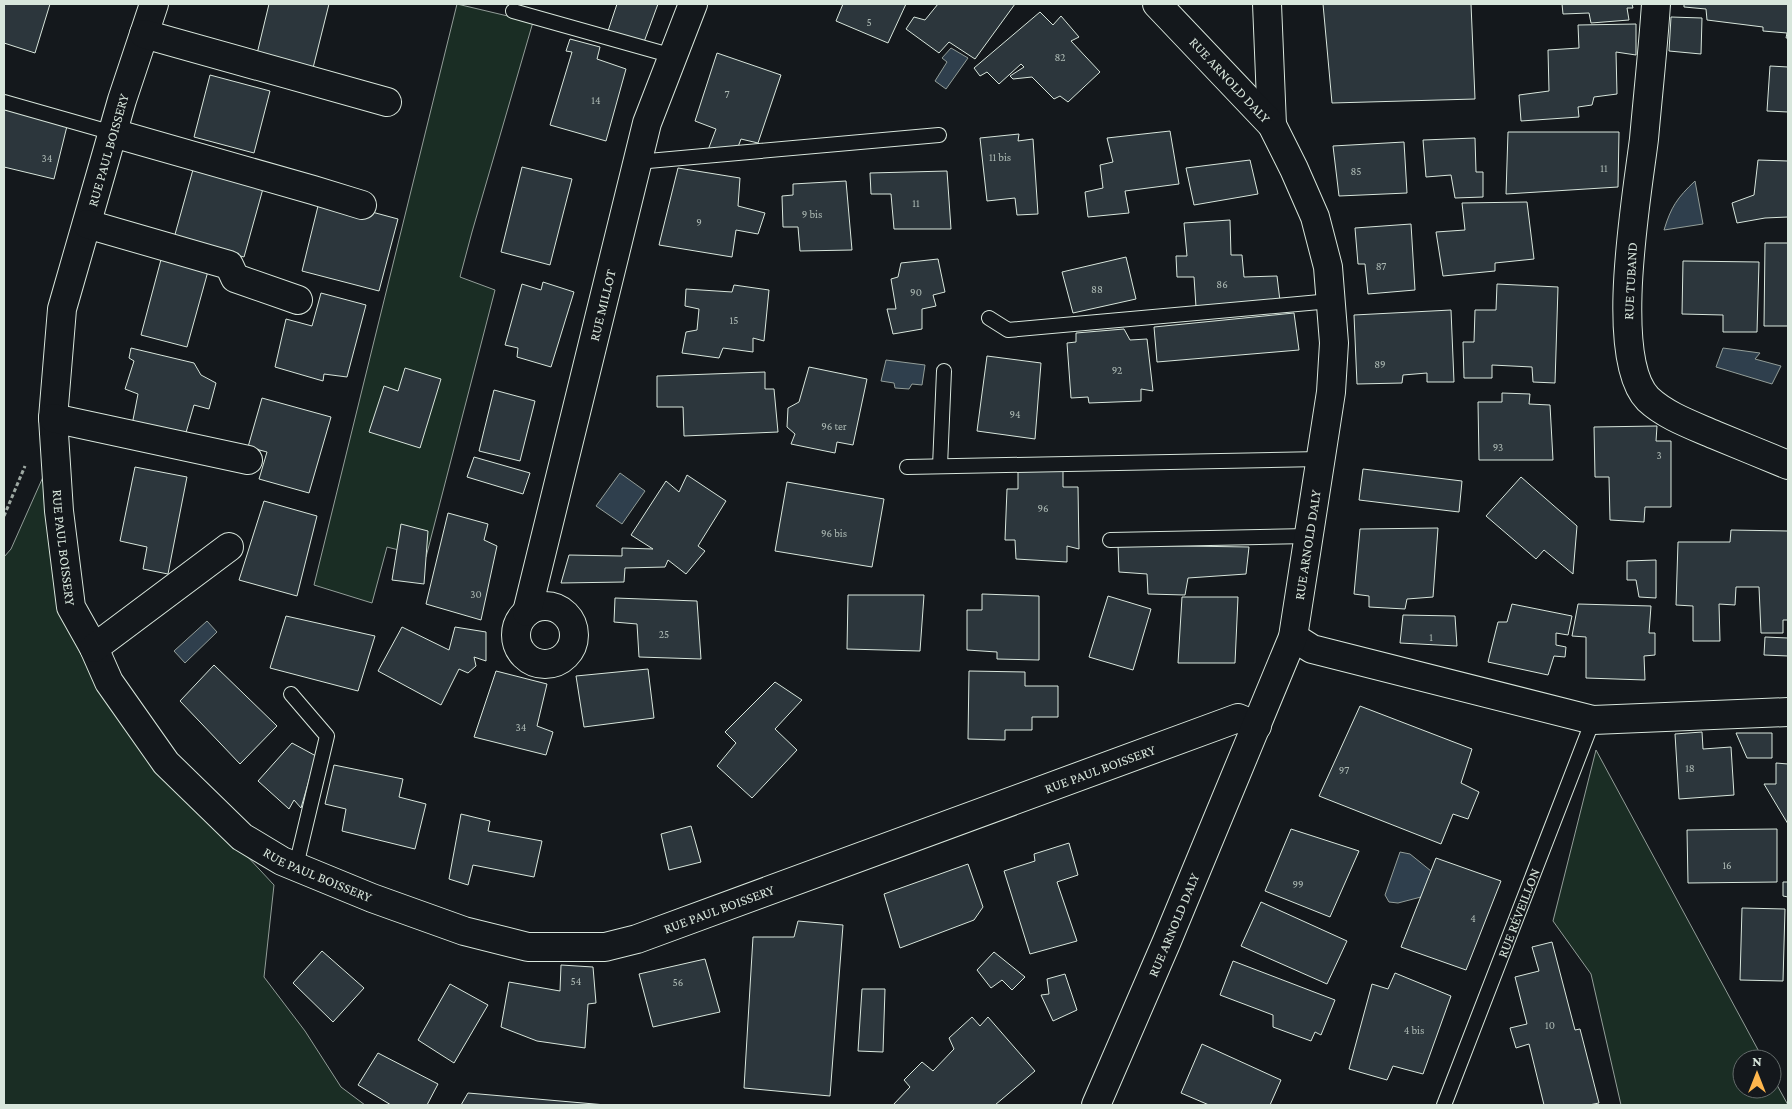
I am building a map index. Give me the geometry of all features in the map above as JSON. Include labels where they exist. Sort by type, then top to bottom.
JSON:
[{"type":"street","name":"RUE PAUL BOISSERY","points":[[154,4],[112,133],[62,309],[53,418],[59,511],[71,608],[94,648],[109,682],[166,763],[242,838],[282,861],[372,898],[464,931],[528,947],[605,947],[637,939],[1238,718],[1257,726]]},
{"type":"street","name":"RUE MILLOT","points":[[527,612],[647,123],[693,4]]},
{"type":"street","name":"RUE ARNOLD DALY","points":[[1096,1105],[1293,637],[1331,392],[1334,343],[1328,266],[1315,216],[1272,125],[1157,4]]},
{"type":"street","points":[[1267,4],[1272,125]]},
{"type":"street","name":"RUE TUBAND","points":[[1656,4],[1650,81],[1628,267],[1628,336],[1633,371],[1648,399],[1680,420],[1788,465]]},
{"type":"street","points":[[144,34],[387,102]]},
{"type":"street","points":[[112,133],[362,205]]},
{"type":"street","points":[[87,224],[229,265],[236,278],[298,300]]},
{"type":"street","points":[[53,418],[248,460]]},
{"type":"street","points":[[94,648],[229,547]]},
{"type":"street","points":[[1293,637],[1312,649],[1593,720],[1788,712]]},
{"type":"lane","points":[[513,11],[673,56]]},
{"type":"lane","points":[[4,102],[112,133]]},
{"type":"lane","points":[[637,162],[939,135]]},
{"type":"lane","points":[[989,318],[1008,330],[1331,301]]},
{"type":"lane","points":[[940,466],[944,371]]},
{"type":"lane","points":[[907,467],[1320,459]]},
{"type":"lane","points":[[1110,540],[1308,536]]},
{"type":"lane","points":[[291,694],[327,736],[296,866]]},
{"type":"lane","name":"RUE RÉVEILLON","points":[[1444,1105],[1593,720]]},
{"type":"green space","points":[[457,4],[533,22],[460,277],[495,290],[426,557],[387,547],[372,603],[314,585]]},
{"type":"green space","points":[[43,477],[47,501],[129,730],[274,885],[264,977],[305,1031],[341,1087],[365,1105],[4,1105],[4,557],[11,549]]},
{"type":"green space","points":[[1596,750],[1758,1049],[1732,1049],[1732,1099],[1782,1099],[1782,1094],[1788,1105],[1621,1105],[1591,974],[1553,921]]},
{"type":"water","points":[[951,48],[968,58],[946,89],[935,81],[947,62],[942,58]]},
{"type":"water","points":[[1695,181],[1703,224],[1664,230],[1675,203]]},
{"type":"water","points":[[1723,348],[1760,353],[1755,359],[1781,366],[1772,384],[1716,367]]},
{"type":"water","points":[[886,360],[925,365],[922,385],[912,384],[909,389],[895,388],[894,383],[881,381]]},
{"type":"water","points":[[620,473],[645,491],[622,524],[596,506]]},
{"type":"water","points":[[207,621],[217,632],[185,663],[174,651]]},
{"type":"water","points":[[1400,852],[1410,854],[1431,871],[1421,897],[1398,903],[1389,902],[1385,895]]},
{"type":"building","points":[[4,4],[50,4],[35,53],[4,43]]},
{"type":"building","points":[[269,4],[329,4],[312,72],[256,58]]},
{"type":"building","points":[[617,4],[658,4],[644,42],[607,34]]},
{"type":"building","points":[[843,4],[906,4],[888,43],[836,21]]},
{"type":"building","points":[[938,4],[1015,4],[975,59],[949,42],[939,53],[906,29],[914,17],[925,20]]},
{"type":"building","points":[[1323,4],[1471,4],[1475,99],[1332,103]]},
{"type":"building","points":[[1562,4],[1632,4],[1633,8],[1627,8],[1629,20],[1591,23],[1589,13],[1563,14]]},
{"type":"building","points":[[1684,4],[1788,4],[1788,38],[1786,38],[1787,33],[1763,31],[1763,27],[1707,20],[1706,9],[1684,7]]},
{"type":"building","points":[[1040,12],[1053,25],[1061,16],[1079,37],[1071,41],[1100,72],[1068,102],[1060,96],[1054,99],[1032,77],[1013,79],[1010,76],[1024,67],[1021,64],[999,84],[987,72],[980,76],[974,68]]},
{"type":"building","points":[[1671,17],[1702,18],[1701,54],[1669,51]]},
{"type":"building","points":[[1636,24],[1636,55],[1616,52],[1617,94],[1594,97],[1592,105],[1578,107],[1579,117],[1521,121],[1519,95],[1549,91],[1548,50],[1579,48],[1578,25]]},
{"type":"building","points":[[570,39],[600,47],[597,59],[626,69],[606,141],[550,125],[572,52],[566,51]]},
{"type":"building","points":[[717,53],[781,75],[758,143],[741,139],[738,147],[708,150],[716,129],[695,121]]},
{"type":"building","points":[[1770,66],[1788,67],[1788,112],[1767,111]]},
{"type":"building","points":[[210,75],[270,91],[254,153],[194,137]]},
{"type":"building","points":[[4,106],[68,122],[54,179],[4,167]]},
{"type":"building","points":[[1170,131],[1179,184],[1125,191],[1129,213],[1088,217],[1085,192],[1103,188],[1100,165],[1113,162],[1107,138]]},
{"type":"building","points":[[1508,132],[1619,132],[1618,187],[1506,194]]},
{"type":"building","points":[[1019,134],[1018,141],[1033,139],[1038,214],[1017,215],[1015,198],[987,201],[980,138]]},
{"type":"building","points":[[1475,138],[1476,172],[1483,172],[1483,197],[1455,198],[1451,175],[1426,177],[1423,140]]},
{"type":"building","points":[[1404,142],[1407,193],[1339,196],[1333,146]]},
{"type":"building","points":[[1250,160],[1258,194],[1194,205],[1186,168]]},
{"type":"building","points":[[1758,160],[1788,161],[1788,217],[1765,218],[1737,223],[1732,203],[1754,195]]},
{"type":"building","points":[[194,166],[264,185],[244,257],[174,238]]},
{"type":"building","points":[[522,167],[572,179],[550,265],[501,252]]},
{"type":"building","points":[[678,168],[740,178],[738,206],[765,213],[758,234],[736,230],[732,257],[659,245]]},
{"type":"building","points":[[947,171],[951,229],[894,229],[891,194],[871,194],[870,173]]},
{"type":"building","points":[[846,181],[852,250],[800,251],[798,227],[783,227],[782,196],[793,195],[793,184]]},
{"type":"building","points":[[320,198],[398,219],[379,291],[302,271]]},
{"type":"building","points":[[1527,202],[1534,259],[1495,263],[1495,271],[1443,276],[1436,232],[1465,230],[1462,203]]},
{"type":"building","points":[[1230,220],[1231,255],[1242,255],[1244,277],[1277,276],[1280,301],[1196,307],[1194,277],[1177,277],[1176,256],[1187,256],[1184,223]]},
{"type":"building","points":[[1411,224],[1415,290],[1368,294],[1365,264],[1358,264],[1355,228]]},
{"type":"building","points":[[1765,243],[1788,243],[1788,326],[1764,326]]},
{"type":"building","points":[[163,252],[210,264],[187,347],[141,335]]},
{"type":"building","points":[[1126,257],[1136,299],[1073,313],[1062,272]]},
{"type":"building","points":[[938,259],[945,292],[933,295],[936,306],[922,309],[922,329],[893,334],[887,309],[896,309],[891,279],[898,277],[901,263]]},
{"type":"building","points":[[1683,261],[1759,262],[1757,332],[1723,332],[1723,315],[1682,314]]},
{"type":"building","points":[[543,282],[574,292],[551,367],[517,357],[518,348],[505,345],[522,284],[541,290]]},
{"type":"building","points":[[1497,284],[1558,287],[1555,383],[1533,382],[1532,367],[1492,365],[1492,378],[1464,378],[1463,342],[1474,342],[1475,310],[1496,310]]},
{"type":"building","points":[[734,285],[769,290],[764,341],[753,338],[753,352],[723,348],[719,358],[682,353],[686,332],[697,330],[699,309],[685,306],[686,289],[732,292]]},
{"type":"building","points":[[321,293],[366,305],[347,377],[324,374],[323,381],[275,367],[286,319],[312,326]]},
{"type":"building","points":[[1451,310],[1454,382],[1427,382],[1427,373],[1403,375],[1402,383],[1357,384],[1354,315]]},
{"type":"building","points":[[1294,313],[1299,350],[1157,362],[1154,327]]},
{"type":"building","points":[[1124,329],[1130,340],[1147,339],[1153,391],[1141,389],[1141,401],[1089,403],[1088,397],[1071,398],[1067,343],[1076,342],[1076,333]]},
{"type":"building","points":[[131,348],[194,363],[201,375],[216,383],[209,409],[194,405],[185,436],[132,425],[138,394],[125,389],[134,361],[129,358]]},
{"type":"building","points":[[987,356],[1041,363],[1035,439],[977,431]]},
{"type":"building","points":[[809,367],[867,379],[853,445],[837,442],[835,453],[791,444],[795,434],[787,427],[788,408],[799,402]]},
{"type":"building","points":[[405,368],[441,379],[420,448],[369,432],[384,386],[398,391]]},
{"type":"building","points":[[765,372],[765,389],[774,389],[778,432],[684,436],[683,407],[657,407],[657,376]]},
{"type":"building","points":[[494,390],[535,401],[520,461],[479,451]]},
{"type":"building","points":[[1502,393],[1530,394],[1529,404],[1550,405],[1553,460],[1479,460],[1478,402],[1502,402]]},
{"type":"building","points":[[262,398],[331,417],[309,493],[259,479],[267,452],[248,447]]},
{"type":"building","points":[[1657,426],[1656,441],[1671,441],[1671,507],[1645,507],[1644,522],[1610,520],[1609,477],[1595,477],[1594,427]]},
{"type":"building","points":[[474,457],[530,473],[523,494],[467,477]]},
{"type":"building","points":[[135,467],[187,477],[168,574],[143,569],[147,547],[120,541]]},
{"type":"building","points":[[1363,469],[1462,481],[1459,512],[1359,500]]},
{"type":"building","points":[[1018,471],[1063,471],[1063,487],[1078,487],[1079,549],[1067,546],[1067,562],[1016,559],[1015,540],[1005,540],[1007,489],[1018,489]]},
{"type":"building","points":[[687,475],[726,501],[698,546],[705,551],[686,574],[668,560],[665,567],[625,568],[624,582],[561,583],[569,555],[622,556],[622,548],[653,549],[631,535],[666,481],[679,492]]},
{"type":"building","points":[[1521,477],[1577,526],[1573,574],[1544,550],[1536,559],[1486,516]]},
{"type":"building","points":[[787,482],[884,499],[872,567],[775,551]]},
{"type":"building","points":[[264,501],[317,516],[297,596],[239,580]]},
{"type":"building","points":[[448,513],[488,524],[484,540],[497,546],[481,620],[426,604]]},
{"type":"building","points":[[401,524],[428,531],[424,584],[392,580]]},
{"type":"building","points":[[1438,528],[1433,597],[1407,599],[1405,609],[1369,607],[1369,596],[1354,594],[1360,529]]},
{"type":"building","points":[[1731,530],[1788,531],[1788,620],[1783,620],[1783,633],[1761,633],[1759,587],[1736,587],[1735,605],[1719,604],[1720,641],[1693,641],[1693,606],[1676,605],[1678,542],[1730,542]]},
{"type":"building","points":[[1118,545],[1249,547],[1246,574],[1188,578],[1185,595],[1148,594],[1147,574],[1119,572]]},
{"type":"building","points":[[1656,560],[1656,598],[1639,597],[1636,580],[1627,580],[1627,561]]},
{"type":"building","points":[[982,594],[1039,596],[1039,660],[997,659],[997,652],[967,650],[967,610],[982,610]]},
{"type":"building","points":[[848,595],[924,595],[920,651],[847,649]]},
{"type":"building","points":[[1108,596],[1151,609],[1133,670],[1089,657]]},
{"type":"building","points":[[1182,597],[1238,597],[1235,663],[1178,663]]},
{"type":"building","points":[[615,598],[697,601],[701,659],[639,657],[637,624],[614,622]]},
{"type":"building","points":[[1512,604],[1572,616],[1568,635],[1556,633],[1556,645],[1566,647],[1565,657],[1554,656],[1548,675],[1488,662],[1498,622],[1507,622]]},
{"type":"building","points":[[1578,604],[1651,606],[1649,633],[1655,633],[1655,655],[1644,656],[1645,680],[1586,678],[1586,637],[1572,636]]},
{"type":"building","points":[[1403,615],[1455,616],[1457,646],[1400,643]]},
{"type":"building","points":[[286,616],[375,636],[358,691],[270,668]]},
{"type":"building","points":[[402,627],[449,650],[455,627],[486,632],[486,661],[474,657],[476,666],[468,673],[459,669],[441,705],[378,671]]},
{"type":"building","points":[[1765,637],[1788,638],[1788,656],[1764,655]]},
{"type":"building","points":[[214,665],[277,726],[240,764],[180,701]]},
{"type":"building","points":[[648,669],[654,718],[584,727],[576,676]]},
{"type":"building","points":[[496,671],[547,684],[537,726],[553,732],[546,755],[474,737]]},
{"type":"building","points":[[969,671],[1025,672],[1025,686],[1058,686],[1058,717],[1032,717],[1032,730],[1005,730],[1005,740],[968,739]]},
{"type":"building","points":[[775,682],[802,700],[775,729],[797,750],[752,798],[717,766],[736,743],[725,732]]},
{"type":"building","points":[[1360,706],[1472,749],[1461,783],[1479,792],[1468,819],[1453,814],[1441,844],[1319,796]]},
{"type":"building","points":[[1702,732],[1703,749],[1731,747],[1734,795],[1679,799],[1675,734]]},
{"type":"building","points":[[1736,733],[1772,733],[1772,758],[1747,758]]},
{"type":"building","points":[[292,743],[316,756],[301,808],[294,800],[289,809],[258,781]]},
{"type":"building","points":[[1776,763],[1788,764],[1788,824],[1764,784],[1776,784]]},
{"type":"building","points":[[334,765],[403,779],[399,797],[426,804],[415,849],[342,831],[346,809],[325,804]]},
{"type":"building","points":[[461,814],[490,821],[488,831],[542,841],[534,877],[473,865],[468,885],[449,879]]},
{"type":"building","points":[[691,826],[701,862],[669,870],[661,834]]},
{"type":"building","points":[[1291,829],[1359,851],[1330,917],[1265,891]]},
{"type":"building","points":[[1777,829],[1777,882],[1688,883],[1687,830]]},
{"type":"building","points":[[1069,843],[1078,875],[1057,882],[1077,941],[1030,954],[1004,871],[1035,861],[1034,854]]},
{"type":"building","points":[[1436,858],[1501,881],[1466,970],[1401,947]]},
{"type":"building","points":[[968,864],[983,907],[974,920],[900,948],[884,894]]},
{"type":"building","points":[[1783,882],[1788,882],[1788,897],[1783,896]]},
{"type":"building","points":[[1261,902],[1347,941],[1327,984],[1241,946]]},
{"type":"building","points":[[1742,908],[1785,909],[1783,981],[1740,980]]},
{"type":"building","points":[[798,921],[843,925],[830,1096],[744,1088],[753,937],[794,937]]},
{"type":"building","points":[[1552,942],[1575,1030],[1580,1029],[1599,1103],[1589,1105],[1544,1105],[1529,1044],[1516,1048],[1510,1028],[1527,1024],[1515,977],[1539,971],[1532,947]]},
{"type":"building","points":[[322,951],[364,988],[333,1022],[293,983]]},
{"type":"building","points":[[994,952],[1025,977],[1012,990],[1002,980],[991,988],[977,970]]},
{"type":"building","points":[[705,959],[720,1012],[653,1027],[639,974]]},
{"type":"building","points":[[1233,961],[1335,1000],[1321,1035],[1315,1032],[1311,1041],[1273,1027],[1273,1015],[1220,995]]},
{"type":"building","points":[[561,965],[593,967],[596,1003],[588,1004],[585,1048],[537,1041],[501,1027],[509,982],[560,991]]},
{"type":"building","points":[[1395,973],[1451,996],[1423,1074],[1393,1066],[1387,1080],[1349,1069],[1372,984],[1388,989]]},
{"type":"building","points":[[1065,974],[1077,1010],[1053,1021],[1041,995],[1049,994],[1047,979]]},
{"type":"building","points":[[450,984],[488,1005],[454,1063],[418,1040]]},
{"type":"building","points":[[862,989],[885,989],[883,1052],[858,1051]]},
{"type":"building","points":[[972,1017],[980,1026],[988,1017],[1035,1071],[995,1105],[893,1105],[910,1087],[904,1080],[922,1062],[933,1071],[954,1049],[949,1038]]},
{"type":"building","points":[[1202,1044],[1281,1080],[1270,1105],[1209,1105],[1181,1093]]},
{"type":"building","points":[[378,1053],[438,1084],[427,1105],[391,1105],[358,1085]]},
{"type":"building","points":[[468,1093],[606,1105],[461,1105]]}]
